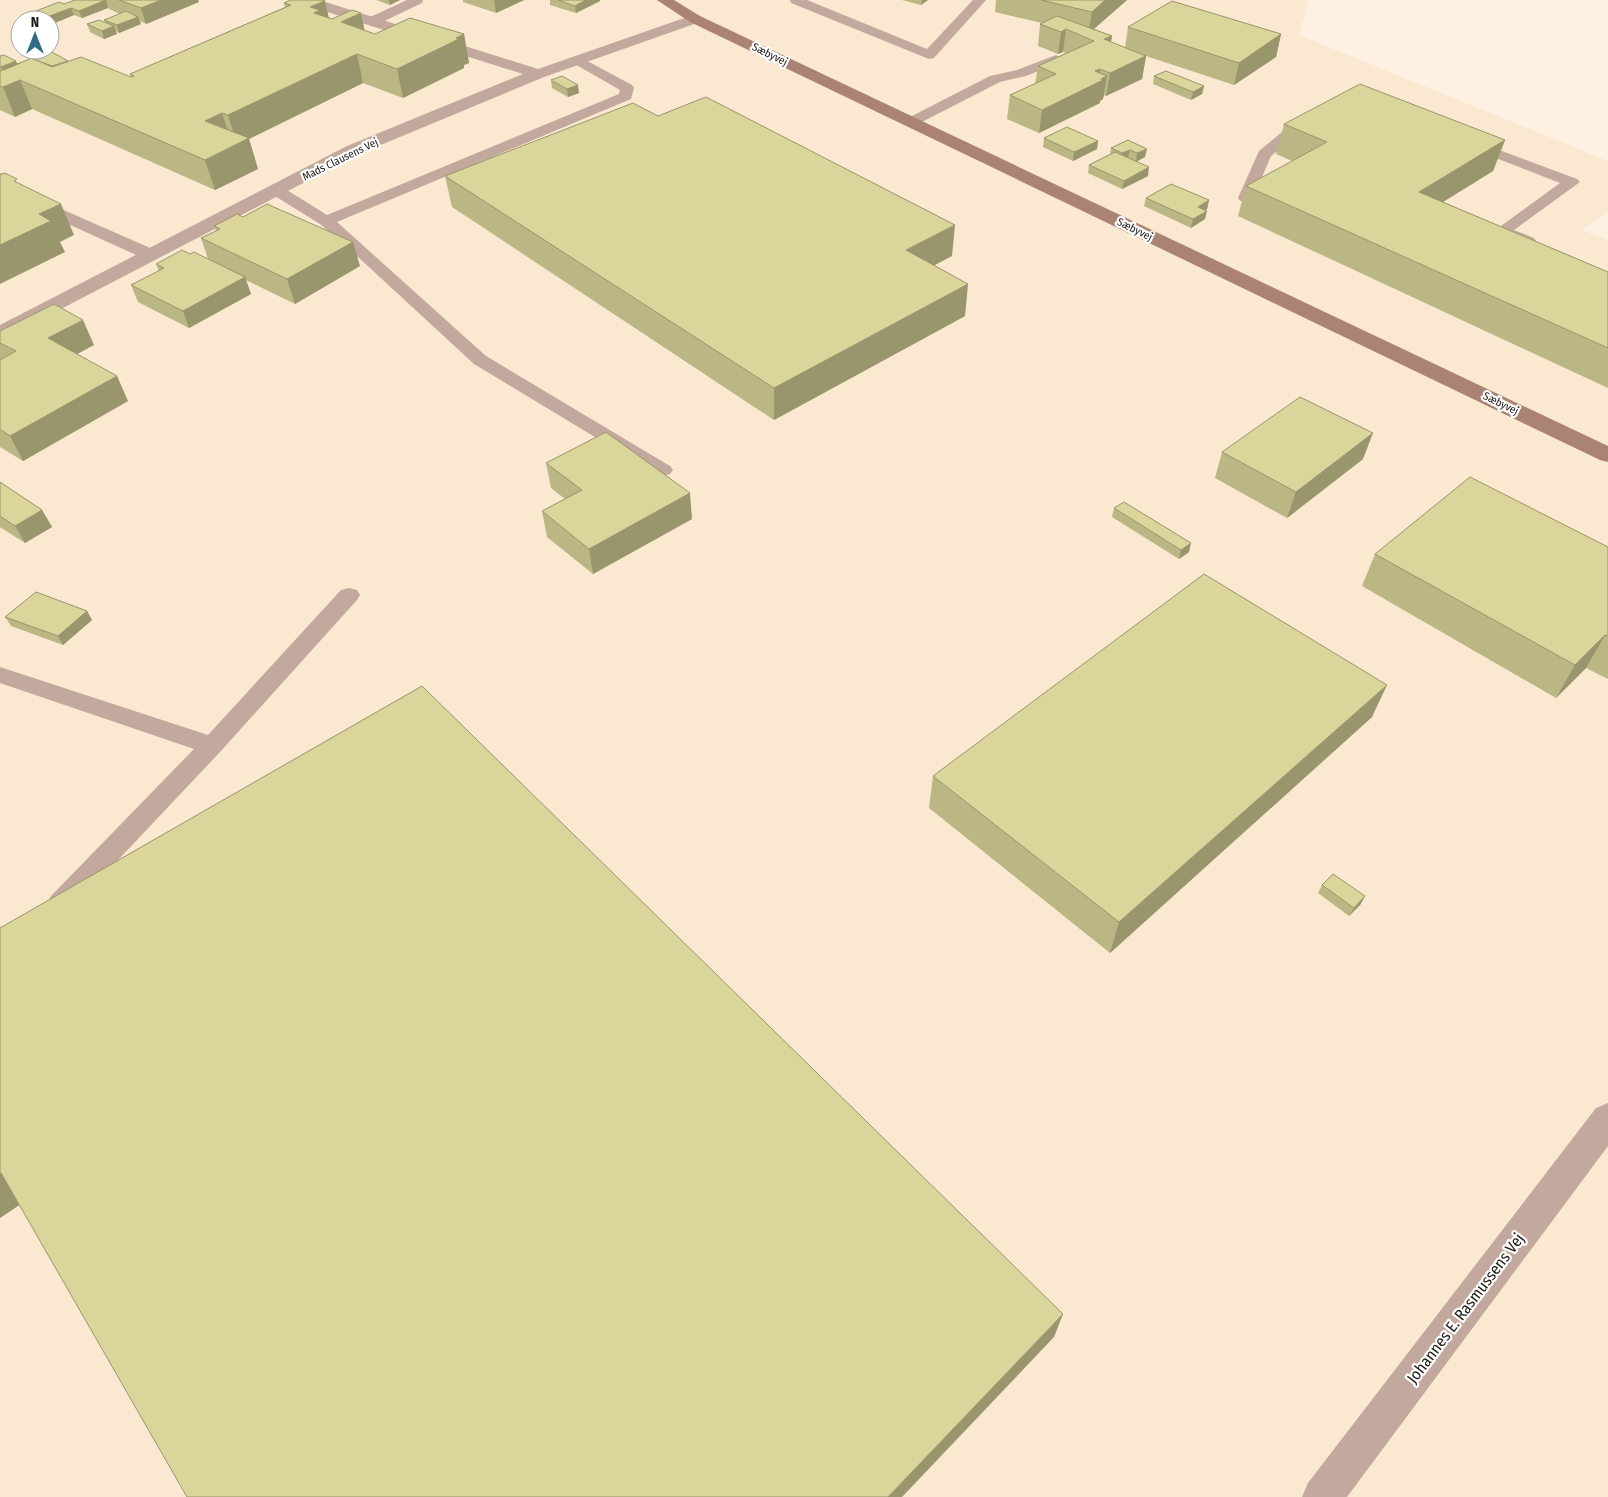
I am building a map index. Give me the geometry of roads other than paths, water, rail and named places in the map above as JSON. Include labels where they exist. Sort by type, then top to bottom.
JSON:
[{"type":"street","name":"Sæbyvej","points":[[664,0],[696,19],[1608,455]]},
{"type":"street","points":[[304,5],[371,22],[538,74]]},
{"type":"street","name":"Mads Clausens Vej","points":[[0,333],[353,150],[538,74],[696,19]]},
{"type":"street","name":"Johannes E. Rasmussens Vej","points":[[1322,1497],[1608,1119]]},
{"type":"lane","points":[[371,22],[417,0]]},
{"type":"lane","points":[[796,0],[929,55],[980,0]]},
{"type":"lane","points":[[911,122],[995,79],[1021,73],[1056,59]]},
{"type":"lane","points":[[326,221],[626,96],[626,88],[578,60]]},
{"type":"lane","points":[[1246,198],[1264,154],[1299,125],[1324,114]]},
{"type":"lane","points":[[1460,139],[1572,182],[1502,231],[1546,248]]},
{"type":"lane","points":[[0,188],[151,255]]},
{"type":"lane","points":[[276,190],[326,221],[480,360],[663,470]]},
{"type":"lane","points":[[41,918],[57,907],[212,746],[349,595]]},
{"type":"lane","points":[[0,675],[212,746]]}]
